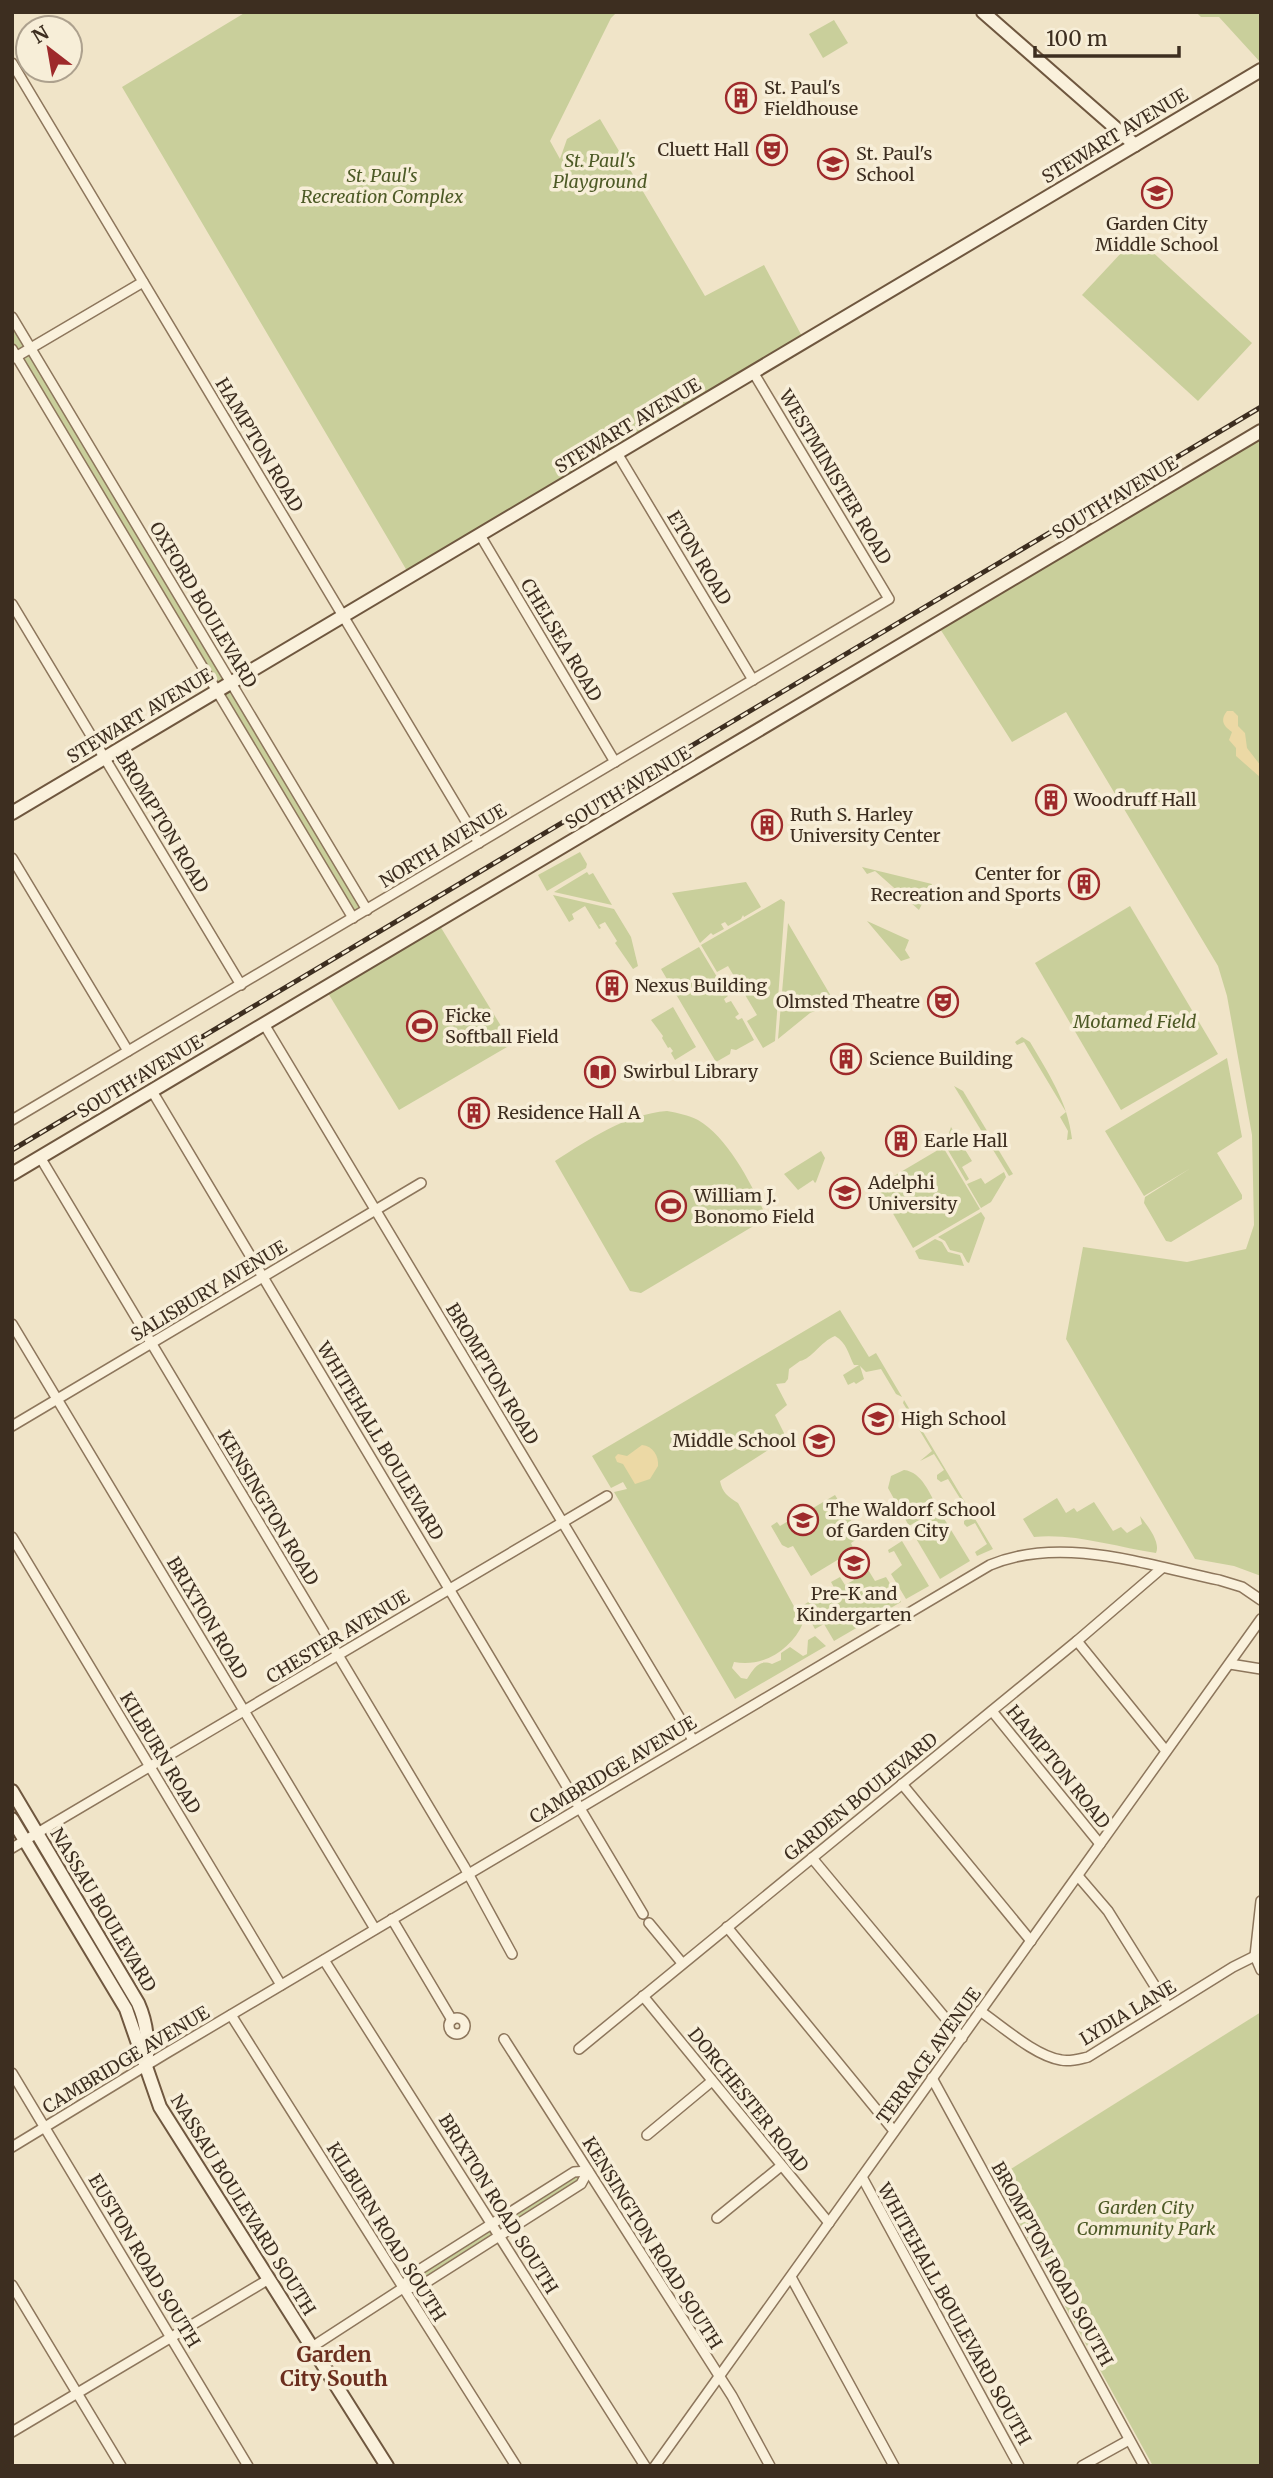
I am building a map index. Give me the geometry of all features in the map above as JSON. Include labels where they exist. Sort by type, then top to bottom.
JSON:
[{"type":"main road","points":[[983,12],[1135,145]]},
{"type":"main road","name":"STEWART AVENUE","points":[[12,813],[1261,69]]},
{"type":"main road","name":"SOUTH AVENUE","points":[[12,1174],[1261,431]]},
{"type":"main road","name":"NASSAU BOULEVARD","points":[[12,1791],[138,2003],[149,2045],[146,2066]]},
{"type":"main road","name":"NASSAU BOULEVARD","points":[[12,1819],[126,2009],[146,2066]]},
{"type":"main road","name":"NASSAU BOULEVARD SOUTH","points":[[146,2066],[148,2079],[160,2107],[387,2466]]},
{"type":"street","name":"HAMPTON ROAD","points":[[12,63],[479,843]]},
{"type":"street","points":[[14,355],[31,348],[143,282]]},
{"type":"street","name":"OXFORD BOULEVARD","points":[[12,317],[366,910]]},
{"type":"street","name":"OXFORD BOULEVARD","points":[[14,355],[353,918]]},
{"type":"street","name":"WESTMINISTER ROAD","points":[[753,372],[889,599]]},
{"type":"street","name":"ETON ROAD","points":[[617,453],[753,680]]},
{"type":"street","points":[[84,468],[97,460]]},
{"type":"street","name":"CHELSEA ROAD","points":[[480,535],[615,762]]},
{"type":"street","points":[[149,576],[162,568]]},
{"type":"street","name":"NORTH AVENUE","points":[[14,1116],[241,985],[889,599]]},
{"type":"street","name":"BROMPTON ROAD","points":[[12,604],[241,985]]},
{"type":"street","points":[[288,808],[301,800]]},
{"type":"street","points":[[12,858],[128,1051]]},
{"type":"street","name":"BROMPTON ROAD","points":[[264,1024],[693,1741]]},
{"type":"street","name":"WHITEHALL BOULEVARD","points":[[152,1091],[581,1807]]},
{"type":"street","name":"KENSINGTON ROAD","points":[[40,1157],[338,1655],[512,1954]]},
{"type":"street","name":"SALISBURY AVENUE","points":[[12,1426],[421,1182]]},
{"type":"street","name":"BRIXTON ROAD","points":[[12,1324],[375,1929]]},
{"type":"street","name":"CHESTER AVENUE","points":[[12,1848],[607,1496]]},
{"type":"street","name":"KILBURN ROAD","points":[[12,1536],[281,1985]]},
{"type":"street","name":"CAMBRIDGE AVENUE","points":[[12,2147],[981,1569],[1004,1559],[1034,1552],[1066,1552],[1162,1568],[1234,1584],[1261,1600]]},
{"type":"street","name":"GARDEN BOULEVARD","points":[[579,2049],[1076,1642],[1162,1568]]},
{"type":"street","name":"TERRACE AVENUE","points":[[655,2466],[1261,1619]]},
{"type":"street","points":[[1076,1642],[1166,1751]]},
{"type":"street","points":[[1230,1664],[1261,1669]]},
{"type":"street","name":"HAMPTON ROAD","points":[[992,1711],[1100,1844]]},
{"type":"street","points":[[902,1784],[1031,1941]]},
{"type":"street","points":[[581,1807],[643,1914]]},
{"type":"street","points":[[812,1858],[961,2038]]},
{"type":"street","points":[[1078,1876],[1108,1911],[1168,2007]]},
{"type":"street","points":[[1261,1901],[1255,1956],[1261,1970]]},
{"type":"street","points":[[392,1919],[453,2020]]},
{"type":"street","points":[[649,1923],[682,1963]]},
{"type":"street","points":[[727,1927],[894,2131]]},
{"type":"street","name":"LYDIA LANE","points":[[980,2011],[1043,2054],[1071,2061],[1088,2057],[1255,1956]]},
{"type":"street","name":"BRIXTON ROAD SOUTH","points":[[324,1960],[645,2466]]},
{"type":"street","name":"DORCHESTER ROAD","points":[[643,1996],[829,2223]]},
{"type":"street","name":"KILBURN ROAD SOUTH","points":[[231,2015],[516,2466]]},
{"type":"street","name":"KENSINGTON ROAD SOUTH","points":[[504,2039],[732,2396],[770,2466]]},
{"type":"street","name":"EUSTON ROAD SOUTH","points":[[12,2073],[248,2466]]},
{"type":"street","name":"BROMPTON ROAD SOUTH","points":[[932,2078],[1144,2466]]},
{"type":"street","points":[[647,2134],[712,2081]]},
{"type":"street","points":[[717,2218],[781,2166]]},
{"type":"street","points":[[312,2347],[403,2288],[411,2276],[491,2224],[574,2172],[588,2171]]},
{"type":"street","points":[[403,2288],[419,2287],[581,2184],[588,2171]]},
{"type":"street","name":"WHITEHALL BOULEVARD SOUTH","points":[[862,2177],[1019,2466]]},
{"type":"street","points":[[791,2277],[894,2466]]},
{"type":"street","points":[[12,2432],[269,2279]]},
{"type":"street","points":[[12,2285],[121,2466]]},
{"type":"street","points":[[1082,2466],[1129,2440]]},
{"type":"green space","name":"St. Paul's Recreation Complex","points":[[246,12],[617,12],[611,18],[550,141],[560,159],[567,139],[600,119],[705,296],[764,265],[805,342],[410,576],[122,87]]},
{"type":"green space","points":[[1196,12],[1261,12],[1261,63],[1219,17],[1201,17]]},
{"type":"green space","points":[[834,20],[848,43],[823,58],[809,34]]},
{"type":"green space","points":[[1136,237],[1252,343],[1198,401],[1082,295]]},
{"type":"green space","points":[[12,321],[365,909],[354,916],[12,346]]},
{"type":"green space","points":[[1261,437],[1261,1576],[1234,1566],[1195,1559],[1066,1339],[1083,1247],[1187,1262],[1246,1249],[1254,1225],[1252,1135],[1227,996],[1218,966],[1066,712],[1012,742],[937,624]]},
{"type":"green space","points":[[580,852],[587,864],[586,868],[547,891],[538,875]]},
{"type":"green space","points":[[862,867],[932,884],[919,910],[875,871],[867,874]]},
{"type":"green space","points":[[587,872],[589,875],[593,873],[612,905],[554,892]]},
{"type":"green space","points":[[746,882],[761,907],[728,926],[725,922],[721,924],[724,929],[713,935],[711,933],[700,943],[672,893]]},
{"type":"green space","points":[[553,895],[614,909],[631,937],[638,966],[633,969],[615,943],[617,941],[605,922],[599,925],[599,929],[585,906],[572,914],[574,919],[569,922]]},
{"type":"green space","points":[[781,899],[785,902],[775,1041],[763,1048],[747,1021],[757,1015],[728,966],[717,972],[701,945]]},
{"type":"green space","name":"Motamed Field","points":[[1130,906],[1218,1054],[1121,1110],[1035,963]]},
{"type":"green space","points":[[867,921],[909,940],[905,950],[910,958],[901,961]]},
{"type":"green space","points":[[788,923],[835,1003],[810,1013],[778,1039]]},
{"type":"green space","points":[[440,926],[512,1044],[399,1110],[328,993]]},
{"type":"green space","points":[[699,947],[717,977],[714,980],[716,984],[720,982],[728,996],[724,999],[726,1003],[731,1001],[739,1014],[735,1017],[738,1020],[742,1018],[754,1040],[736,1050],[731,1049],[730,1054],[716,1062],[661,969]]},
{"type":"green space","points":[[673,1007],[696,1047],[675,1060],[671,1053],[673,1051],[668,1048],[651,1020]]},
{"type":"green space","points":[[1022,1037],[1030,1042],[1056,1088],[1065,1110],[1024,1042],[1017,1045],[1015,1042]]},
{"type":"green space","points":[[1227,1058],[1242,1137],[1217,1153],[1242,1199],[1171,1242],[1166,1241],[1144,1203],[1145,1197],[1191,1168],[1144,1196],[1105,1131]]},
{"type":"green space","points":[[954,1086],[963,1091],[1013,1174],[1009,1176]]},
{"type":"green space","name":"William J. Bonomo Field","points":[[667,1111],[698,1120],[720,1139],[747,1178],[767,1218],[641,1293],[630,1291],[555,1161],[622,1123]]},
{"type":"green space","points":[[1066,1112],[1072,1139],[1067,1140],[1068,1131],[1060,1117]]},
{"type":"green space","points":[[951,1127],[972,1161],[962,1167],[969,1179],[966,1181],[945,1145]]},
{"type":"green space","points":[[943,1147],[980,1209],[913,1248],[877,1186]]},
{"type":"green space","points":[[821,1151],[825,1158],[816,1182],[813,1180],[798,1190],[784,1174]]},
{"type":"green space","points":[[1004,1172],[1006,1177],[991,1202],[981,1208],[967,1184],[981,1178],[985,1184]]},
{"type":"green space","points":[[981,1212],[985,1218],[969,1263],[962,1253],[950,1250],[945,1241],[938,1237]]},
{"type":"green space","points":[[935,1239],[942,1242],[948,1252],[960,1255],[964,1266],[919,1259],[915,1251]]},
{"type":"green space","points":[[840,1310],[869,1357],[876,1353],[902,1397],[896,1394],[881,1369],[866,1372],[860,1366],[864,1379],[848,1385],[843,1375],[859,1365],[854,1365],[845,1345],[835,1336],[789,1369],[785,1383],[776,1384],[787,1405],[775,1415],[784,1433],[784,1440],[720,1481],[726,1494],[738,1503],[803,1623],[792,1641],[775,1654],[755,1662],[734,1662],[732,1668],[741,1678],[747,1679],[760,1664],[772,1664],[781,1660],[781,1653],[790,1647],[803,1656],[807,1654],[808,1640],[815,1636],[826,1646],[735,1699],[614,1492],[627,1489],[623,1482],[611,1488],[592,1456]]},
{"type":"green space","points":[[904,1400],[993,1549],[977,1556],[975,1552],[987,1544],[975,1523],[967,1527],[964,1524],[971,1516],[948,1479],[941,1482],[937,1479],[937,1475],[944,1470],[934,1454],[920,1461],[932,1451],[903,1403]]},
{"type":"green space","points":[[904,1470],[921,1479],[938,1509],[909,1526],[888,1488],[891,1476]]},
{"type":"green space","points":[[835,1495],[863,1535],[851,1543],[854,1550],[811,1576],[793,1546],[788,1548],[782,1545],[771,1526],[777,1522],[780,1526],[800,1514],[798,1511],[805,1507],[808,1511]]},
{"type":"green space","points":[[1057,1498],[1066,1513],[1074,1508],[1077,1512],[1094,1502],[1113,1531],[1121,1527],[1127,1533],[1142,1524],[1140,1516],[1155,1539],[1156,1553],[1080,1539],[1034,1537],[1023,1519]]},
{"type":"green space","points":[[940,1512],[970,1561],[940,1579],[911,1530]]},
{"type":"green space","points":[[902,1541],[929,1586],[906,1599],[891,1574],[902,1565],[894,1551],[889,1553],[888,1550]]},
{"type":"green space","points":[[867,1561],[870,1566],[867,1568],[875,1581],[886,1577],[901,1602],[834,1641],[824,1624],[815,1629],[802,1606],[824,1592],[827,1596],[836,1591],[831,1582],[840,1577],[845,1585],[854,1580],[850,1571]]},
{"type":"green space","name":"Garden City Community Park","points":[[1261,2012],[1261,2466],[1153,2466],[995,2179]]},
{"type":"green space","points":[[588,2171],[581,2184],[419,2287],[403,2288],[411,2275],[574,2172]]},
{"type":"sand","points":[[1227,711],[1233,711],[1238,716],[1238,726],[1245,733],[1247,748],[1261,766],[1261,778],[1236,756],[1236,748],[1229,740],[1232,732],[1224,723]]},
{"type":"sand","points":[[642,1445],[654,1452],[658,1466],[650,1479],[635,1484],[623,1464],[617,1462],[615,1457],[618,1454],[627,1456]]},
{"type":"railway","points":[[12,1150],[1261,407]]},
{"type":"place","name":"St. Paul's Fieldhouse","points":[[741,98]]},
{"type":"place","name":"Cluett Hall","points":[[772,150]]},
{"type":"place","name":"St. Paul's School","points":[[833,164]]},
{"type":"place","name":"Garden City Middle School","points":[[1157,193]]},
{"type":"place","name":"Woodruff Hall","points":[[1051,800]]},
{"type":"place","name":"Ruth S. Harley University Center","points":[[767,825]]},
{"type":"place","name":"Center for Recreation and Sports","points":[[1084,884]]},
{"type":"place","name":"Nexus Building","points":[[612,986]]},
{"type":"place","name":"Olmsted Theatre","points":[[943,1002]]},
{"type":"place","name":"Ficke Softball Field","points":[[422,1026]]},
{"type":"place","name":"Science Building","points":[[846,1059]]},
{"type":"place","name":"Swirbul Library","points":[[600,1072]]},
{"type":"place","name":"Residence Hall A","points":[[474,1113]]},
{"type":"place","name":"Earle Hall","points":[[901,1141]]},
{"type":"place","name":"Adelphi University","points":[[845,1193]]},
{"type":"place","name":"William J. Bonomo Field","points":[[671,1206]]},
{"type":"place","name":"High School","points":[[878,1419]]},
{"type":"place","name":"Middle School","points":[[819,1441]]},
{"type":"place","name":"The Waldorf School of Garden City","points":[[803,1520]]},
{"type":"place","name":"Pre-K and Kindergarten","points":[[854,1563]]},
{"type":"district","name":"Garden City South","points":[[334,2367]]},
{"type":"park label","name":"St. Paul's Playground","points":[[600,171]]}]
